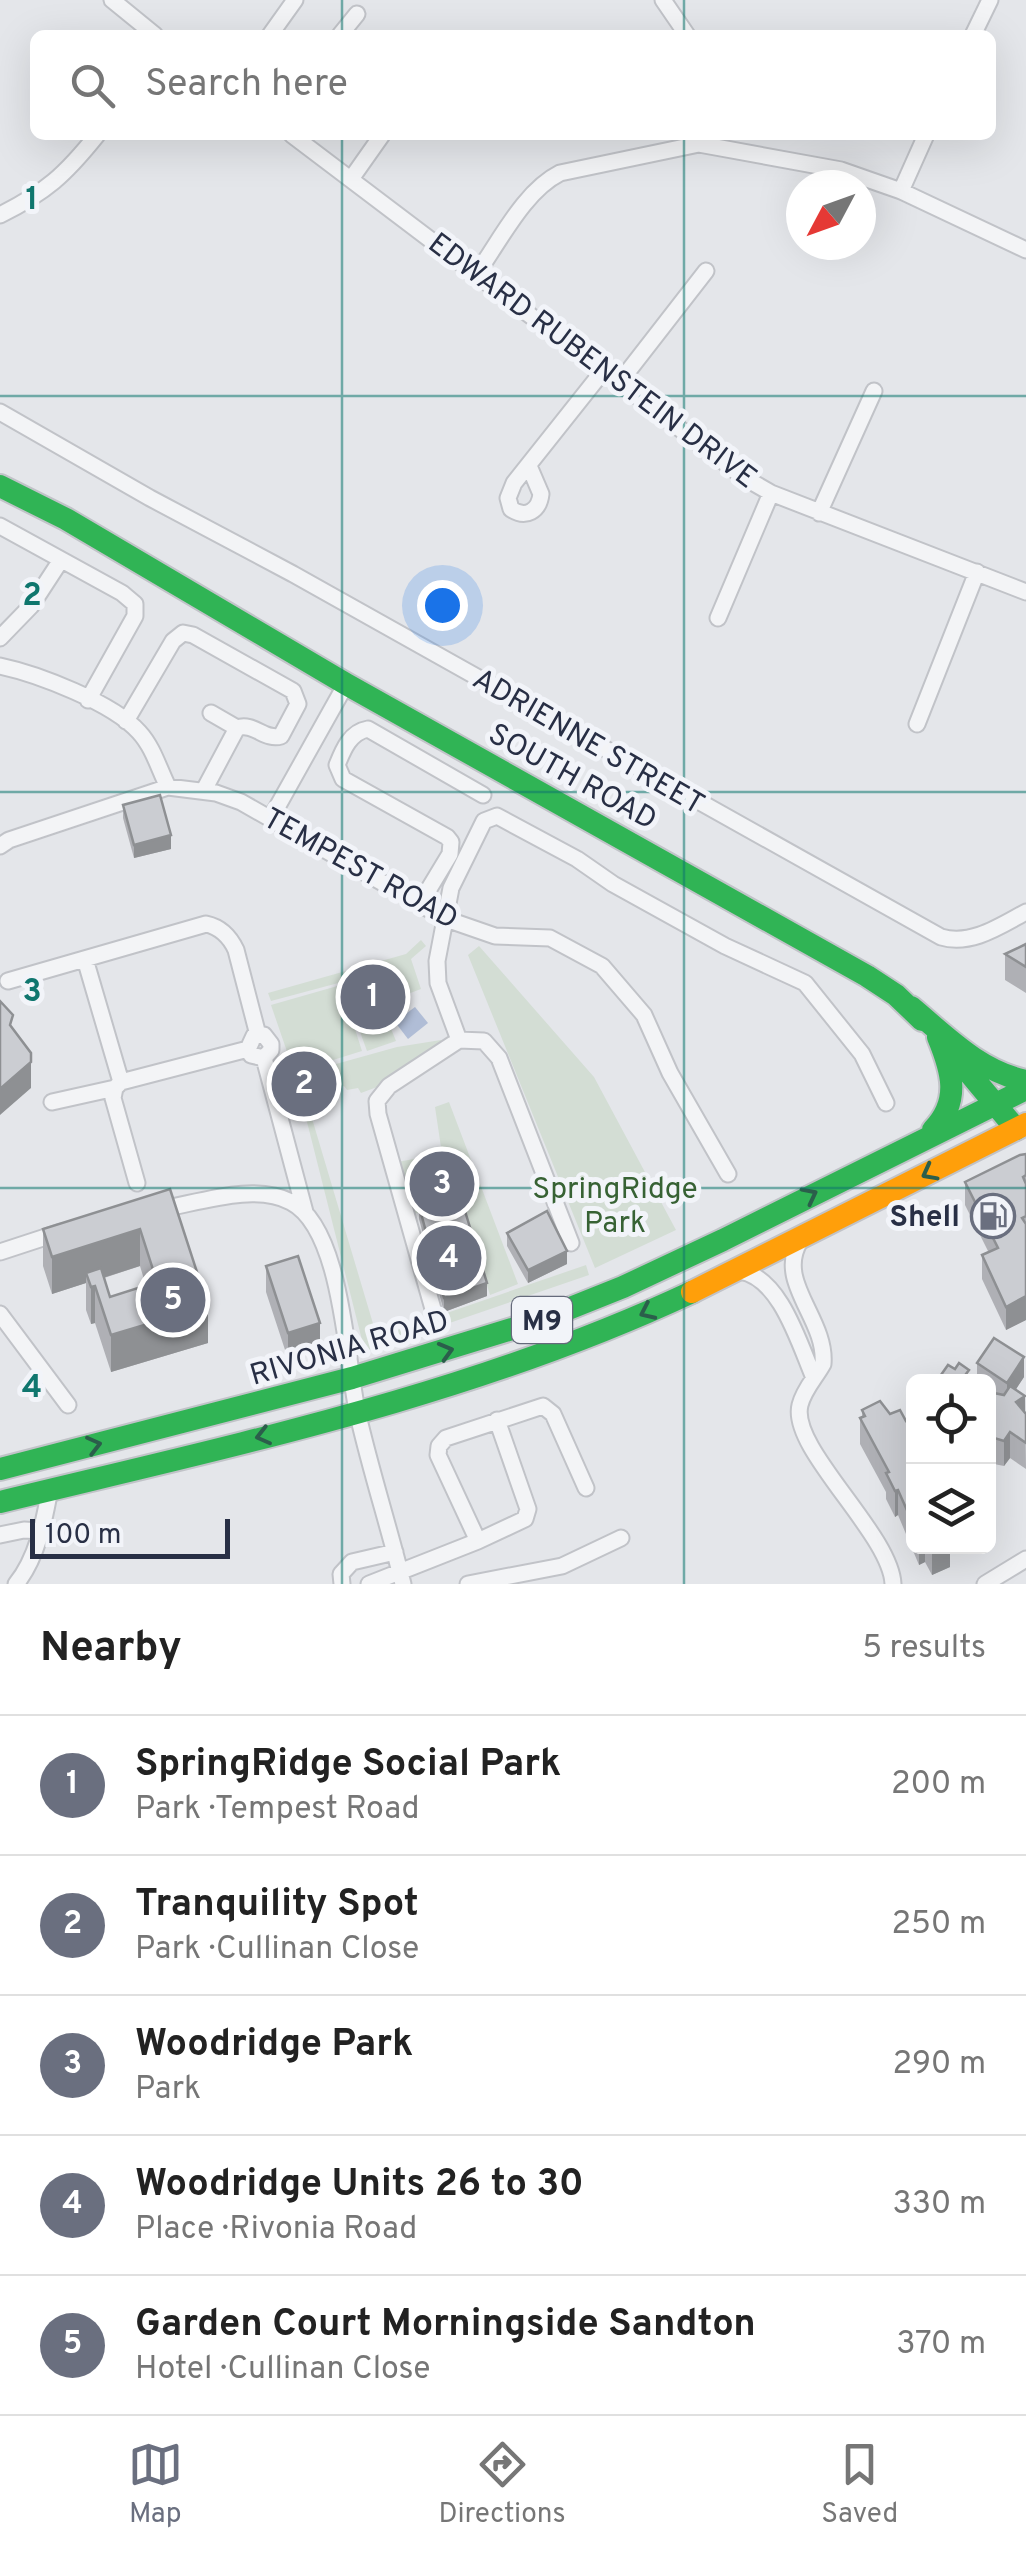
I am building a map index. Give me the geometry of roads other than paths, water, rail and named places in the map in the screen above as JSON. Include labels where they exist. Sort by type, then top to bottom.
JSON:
[{"type":"main road","name":"SOUTH ROAD","points":[[0,470],[66,519]]},
{"type":"main road","name":"SOUTH ROAD","points":[[0,486],[66,519],[346,684],[867,976],[911,1008],[994,1104],[1021,1127]]},
{"type":"main road","points":[[911,1008],[992,1070],[1026,1080]]},
{"type":"main road","points":[[922,1140],[948,1116],[954,1100],[953,1076],[938,1037]]},
{"type":"main road","name":"RIVONIA ROAD","points":[[0,1469],[457,1348],[623,1288],[1026,1089]]},
{"type":"main road","name":"RIVONIA ROAD","points":[[0,1502],[357,1412],[570,1344],[736,1270],[1021,1127]]},
{"type":"main road","points":[[981,1146],[1009,1158]]},
{"type":"street","points":[[112,0],[149,30]]},
{"type":"street","points":[[274,30],[295,0]]},
{"type":"street","points":[[664,0],[684,30]]},
{"type":"street","points":[[975,30],[990,0]]},
{"type":"street","points":[[344,30],[357,14]]},
{"type":"street","points":[[0,215],[44,192],[93,140]]},
{"type":"street","name":"EDWARD RUBENSTEIN DRIVE","points":[[299,140],[745,478],[770,493],[1026,592]]},
{"type":"street","points":[[351,179],[378,140]]},
{"type":"street","points":[[478,273],[548,179],[700,140],[841,170],[902,191],[1026,250]]},
{"type":"street","points":[[902,191],[924,140]]},
{"type":"street","points":[[619,383],[706,271]]},
{"type":"street","points":[[529,466],[602,371]]},
{"type":"street","points":[[819,512],[874,390]]},
{"type":"street","name":"ADRIENNE STREET","points":[[0,412],[941,937],[961,940],[980,935],[1026,912]]},
{"type":"street","points":[[718,618],[770,493]]},
{"type":"street","points":[[0,526],[122,593],[136,607],[135,616],[88,700]]},
{"type":"street","points":[[0,638],[32,606],[61,560]]},
{"type":"street","points":[[917,724],[976,572]]},
{"type":"street","points":[[126,721],[173,640],[188,633],[284,684],[298,704],[281,736],[272,738],[250,726],[236,728],[211,714]]},
{"type":"street","points":[[0,666],[50,679],[126,721],[149,745],[168,787]]},
{"type":"street","points":[[271,818],[346,684]]},
{"type":"street","points":[[204,790],[236,728]]},
{"type":"street","points":[[421,902],[450,854],[451,842],[343,778],[337,766],[340,757],[355,734],[368,729],[483,794]]},
{"type":"street","name":"TEMPEST ROAD","points":[[0,846],[168,787],[204,790],[241,802],[446,919],[496,936],[550,938],[609,972],[644,1015],[670,1073],[728,1174]]},
{"type":"street","points":[[459,1040],[436,972],[446,919],[457,871],[476,833],[488,817],[502,818],[725,946],[804,983],[862,1054],[886,1104]]},
{"type":"street","points":[[8,982],[206,924],[215,926],[236,950],[258,1034],[271,1044],[264,1058]]},
{"type":"street","points":[[85,959],[118,1085],[113,1098],[137,1183]]},
{"type":"street","points":[[258,1034],[250,1039],[248,1049],[251,1055],[264,1058]]},
{"type":"street","points":[[433,1310],[378,1114],[378,1101],[389,1086],[459,1040],[484,1041],[499,1058],[570,1243]]},
{"type":"street","points":[[52,1102],[248,1049]]},
{"type":"street","points":[[264,1058],[305,1212],[327,1254],[350,1345],[357,1412],[402,1578]]},
{"type":"street","points":[[131,1214],[258,1194],[291,1202],[305,1212]]},
{"type":"street","points":[[0,1252],[72,1229]]},
{"type":"street","points":[[802,1238],[790,1268],[821,1338],[824,1364],[799,1406],[804,1431],[845,1501],[867,1526],[890,1567],[892,1584]]},
{"type":"street","points":[[736,1270],[758,1276],[772,1290],[814,1378]]},
{"type":"street","points":[[0,1314],[68,1406]]},
{"type":"street","points":[[478,1541],[438,1451],[446,1438],[542,1406],[548,1409],[586,1488]]},
{"type":"street","points":[[369,1584],[402,1578],[522,1522],[528,1514],[497,1420]]},
{"type":"street","points":[[16,1584],[29,1565],[41,1532],[50,1489]]},
{"type":"street","points":[[0,1535],[24,1530],[41,1532]]},
{"type":"street","points":[[468,1584],[538,1577],[622,1538]]},
{"type":"street","points":[[342,1584],[341,1574],[352,1562],[395,1552]]},
{"type":"street","points":[[985,1584],[1026,1558]]},
{"type":"water","points":[[415,1007],[428,1023],[408,1039],[395,1022]]},
{"type":"place","name":"SpringRidge Social Park","points":[[373,997]]},
{"type":"place","name":"Tranquility Spot","points":[[304,1084]]},
{"type":"place","name":"Woodridge Park","points":[[442,1184]]},
{"type":"place","name":"Shell","points":[[993,1216]]},
{"type":"place","name":"Woodridge Units 26 to 30","points":[[449,1258]]},
{"type":"place","name":"Garden Court Morningside Sandton","points":[[173,1300]]},
{"type":"park label","name":"SpringRidge Park","points":[[615,1205]]}]
